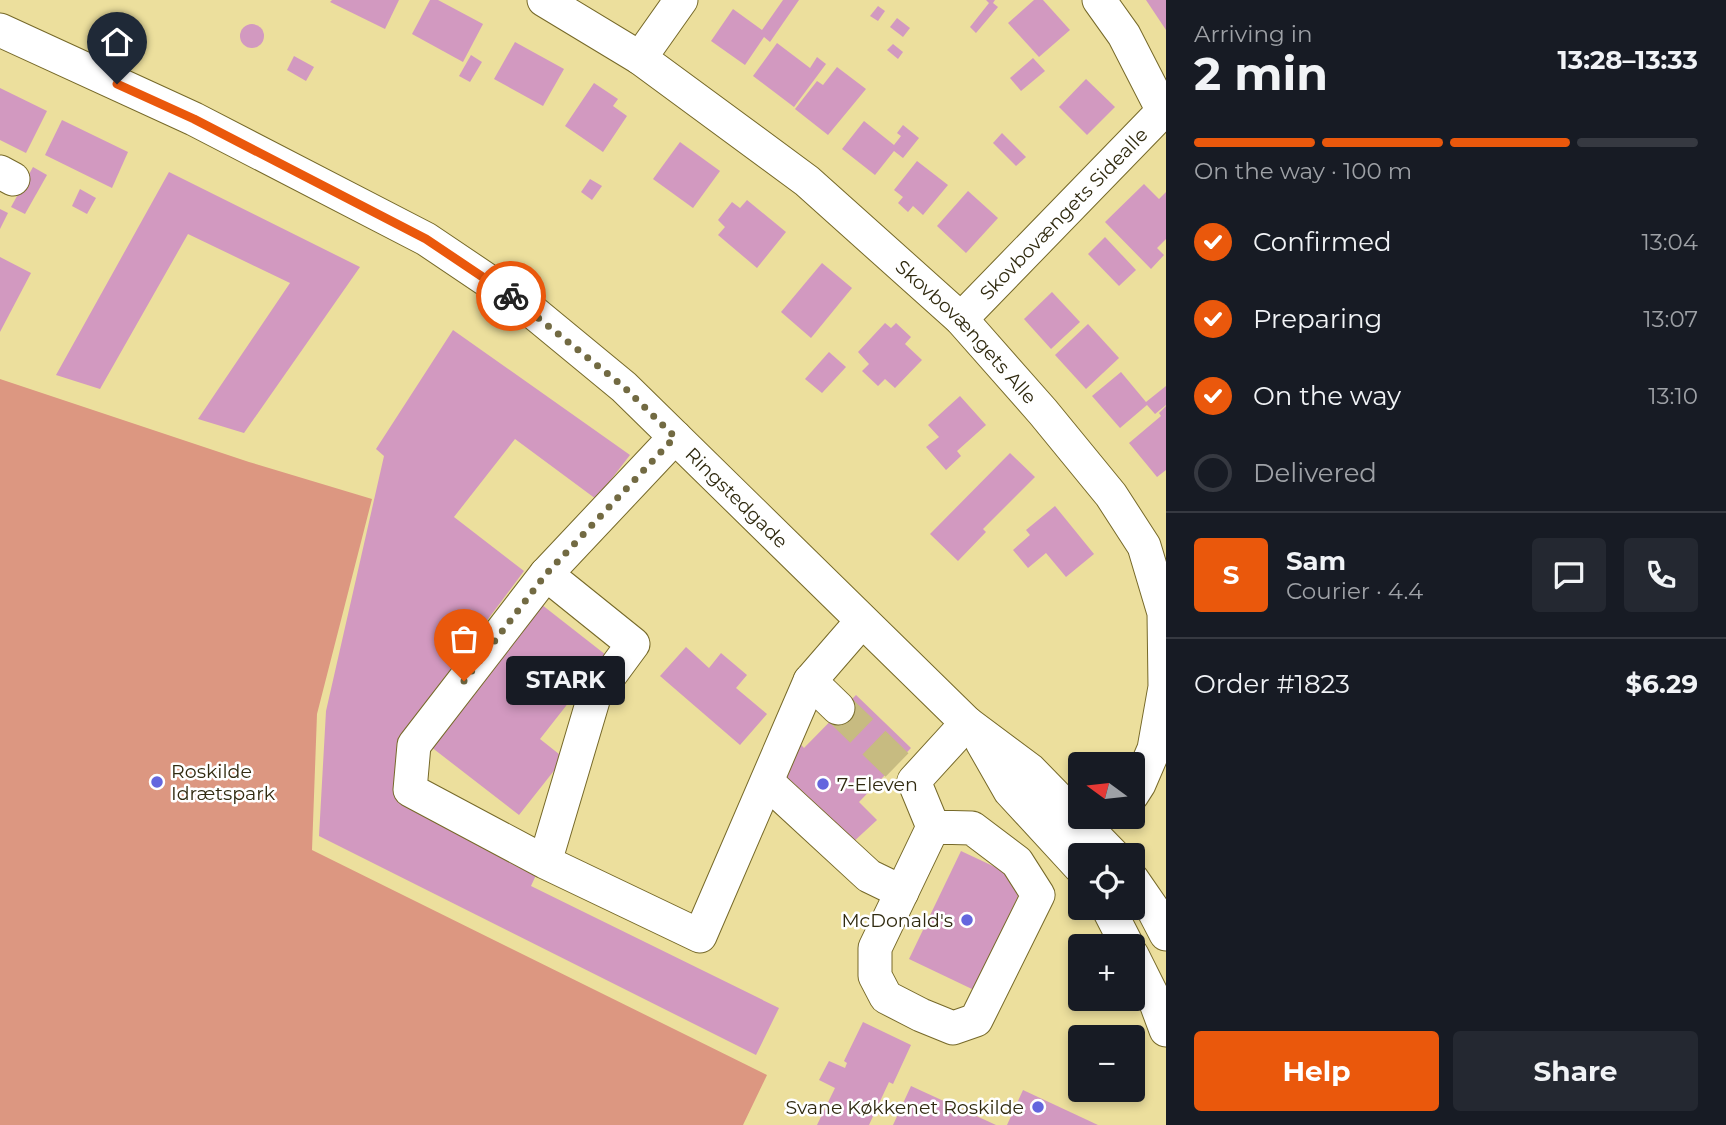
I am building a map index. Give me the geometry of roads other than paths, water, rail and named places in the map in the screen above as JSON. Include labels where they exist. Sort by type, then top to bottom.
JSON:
[{"type":"street","name":"Skovbovængets Alle","points":[[544,0],[640,58],[807,181],[961,319],[1111,495],[1144,545],[1165,613],[1165,687],[1154,749],[1145,770]]},
{"type":"street","points":[[640,58],[681,0]]},
{"type":"street","name":"Skovbovængets Sidealle","points":[[961,319],[1163,111],[1124,35],[1099,0]]},
{"type":"street","name":"Ringstedgade","points":[[0,30],[194,119],[431,242],[527,307],[624,387],[971,727],[1030,770],[1108,836]]},
{"type":"street","points":[[675,437],[546,574],[414,745],[410,790],[545,862],[700,936],[810,681],[862,621]]},
{"type":"street","points":[[545,862],[594,697],[633,644],[546,574]]},
{"type":"street","points":[[810,681],[838,708]]},
{"type":"street","points":[[933,827],[905,773],[971,727]]},
{"type":"street","name":"Ringstedgade","points":[[971,727],[1010,791],[1068,854]]},
{"type":"street","points":[[766,782],[869,876],[902,892]]},
{"type":"street","points":[[933,827],[972,828],[1017,862],[1038,895],[976,1020],[953,1028],[886,997],[876,976],[874,948],[933,827]]},
{"type":"street","points":[[1145,898],[1166,934]]},
{"type":"street","points":[[1145,981],[1166,1030]]},
{"type":"tunnel","points":[[838,708],[897,765]]},
{"type":"place","name":"STARK","points":[[464,681]]},
{"type":"place","name":"Roskilde Idrætspark","points":[[157,782]]},
{"type":"place","name":"7-Eleven","points":[[823,784]]},
{"type":"place","name":"McDonald's","points":[[967,920]]},
{"type":"place","name":"Svane Køkkenet Roskilde","points":[[1038,1107]]}]
